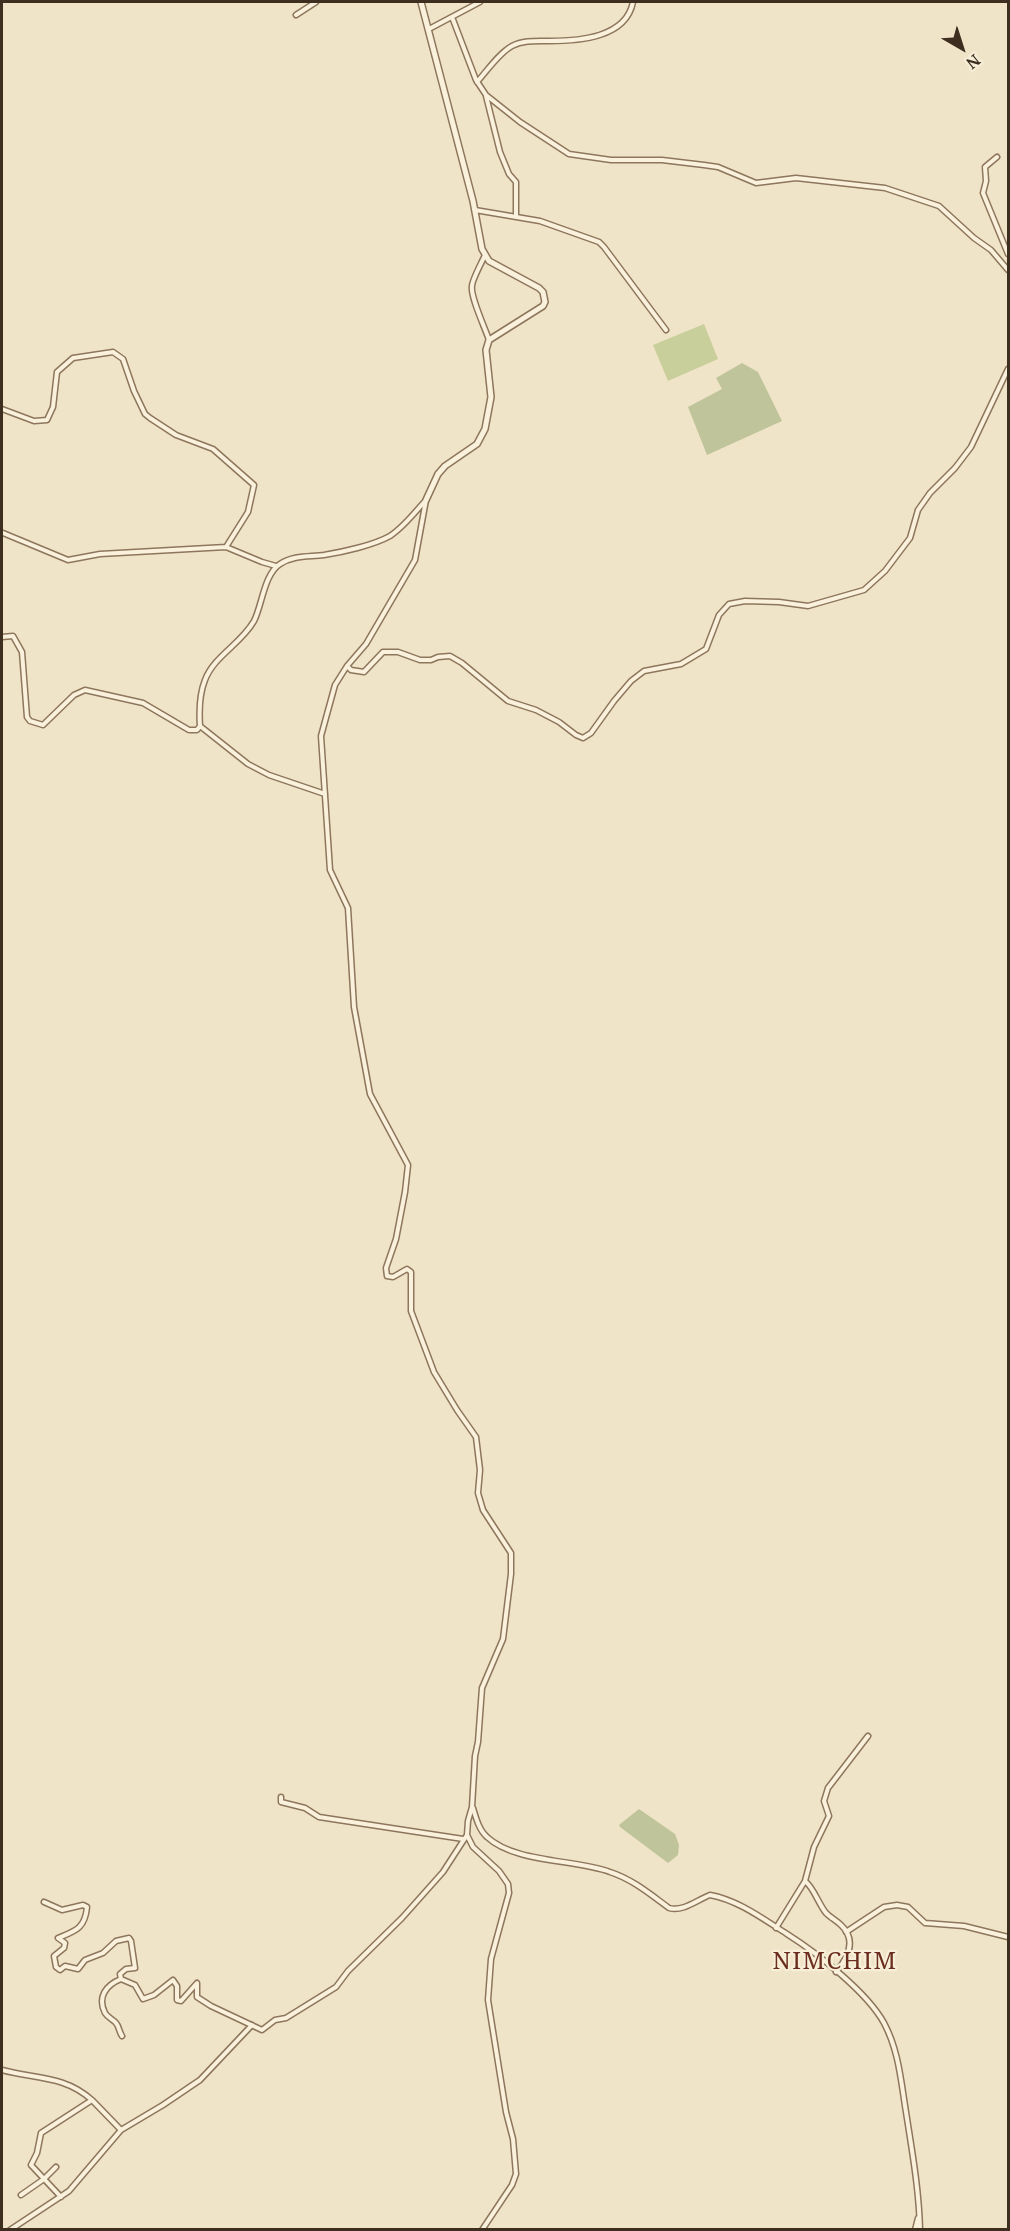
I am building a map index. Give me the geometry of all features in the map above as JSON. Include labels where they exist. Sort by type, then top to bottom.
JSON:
[{"type":"street","points":[[296,15],[316,2]]},
{"type":"street","points":[[421,2],[482,249],[489,261],[543,292],[545,302],[543,306],[489,340]]},
{"type":"street","points":[[468,2],[471,7]]},
{"type":"street","points":[[429,29],[480,2]]},
{"type":"street","points":[[477,82],[511,46],[528,41],[597,36],[621,24],[630,13],[633,2]]},
{"type":"street","points":[[452,17],[477,82],[486,95],[534,132],[569,154],[611,160],[662,160],[718,167],[756,183],[796,178],[885,188],[939,206],[974,238],[991,250],[1008,270]]},
{"type":"street","points":[[486,95],[500,152],[509,174],[516,182],[516,217]]},
{"type":"street","points":[[997,157],[985,167],[986,181],[983,193],[1008,254]]},
{"type":"street","points":[[474,210],[549,223],[599,242],[666,330]]},
{"type":"street","points":[[122,2036],[118,2025],[105,2012],[101,1999],[113,1982],[121,1979],[135,1985],[143,1999],[154,1995],[173,1980],[177,1986],[177,2000],[181,2001],[197,1983],[197,1997],[262,2030],[275,2020],[286,2018],[336,1987],[348,1971],[402,1918],[435,1881],[466,1837],[472,1808],[482,1688],[504,1639],[511,1553],[483,1510],[478,1493],[480,1470],[476,1437],[434,1372],[411,1311],[411,1272],[407,1269],[393,1277],[387,1276],[386,1268],[396,1239],[408,1165],[370,1094],[354,1007],[348,908],[330,870],[321,736],[335,685],[346,666],[366,644],[415,560],[426,500],[438,474],[445,466],[477,444],[485,429],[491,397],[486,350],[489,340],[473,297],[472,284],[485,255]]},
{"type":"street","points":[[2,409],[34,421],[47,420],[53,407],[57,372],[69,360],[106,352],[118,355],[123,359],[134,391],[150,418],[176,435],[213,449],[254,484],[248,512],[226,547]]},
{"type":"street","points":[[346,666],[351,670],[364,672],[383,652],[398,652],[420,660],[450,656],[462,663],[508,701],[544,714],[583,738],[591,733],[631,681],[644,671],[681,664],[706,649],[719,615],[729,604],[746,601],[808,606],[864,590],[885,571],[910,538],[918,510],[971,447],[1008,369]]},
{"type":"street","points":[[2,637],[13,636],[22,652],[27,717],[30,721],[43,725],[74,694],[85,690],[143,703],[193,731],[197,730],[200,726],[201,690],[205,679],[217,660],[252,625],[276,566],[291,559],[332,553],[381,540],[400,528],[426,500]]},
{"type":"street","points":[[3,533],[68,560],[100,554],[226,547],[276,566]]},
{"type":"street","points":[[200,726],[248,764],[269,775],[325,794]]},
{"type":"street","points":[[776,1928],[805,1881],[814,1847],[829,1816],[825,1806],[825,1795],[868,1736]]},
{"type":"street","points":[[281,1797],[281,1802],[305,1808],[319,1817],[466,1837],[473,1847],[499,1871],[508,1884],[509,1893],[491,1959],[488,2000],[506,2112],[513,2139],[516,2174],[512,2185],[482,2229]]},
{"type":"street","points":[[472,1808],[486,1836],[503,1847],[530,1856],[607,1870],[627,1878],[669,1908],[675,1910],[710,1895],[735,1903],[813,1952],[866,2000],[883,2022],[895,2048],[916,2175],[920,2229]]},
{"type":"street","points":[[805,1881],[826,1913],[842,1925],[851,1944],[849,1954],[836,1972]]},
{"type":"street","points":[[44,1902],[62,1910],[83,1905],[87,1907],[81,1927],[75,1932],[58,1938],[65,1943],[64,1948],[54,1956],[56,1967],[60,1970],[65,1966],[78,1969],[85,1960],[104,1953],[116,1941],[129,1938],[135,1968],[126,1969],[120,1974],[121,1979]]},
{"type":"street","points":[[846,1932],[884,1907],[897,1905],[908,1907],[925,1923],[964,1926],[1008,1937]]},
{"type":"street","points":[[10,2229],[61,2198],[121,2130],[164,2105],[200,2080],[252,2025]]},
{"type":"street","points":[[2,2070],[57,2079],[82,2091],[121,2130]]},
{"type":"street","points":[[61,2198],[31,2165],[37,2153],[41,2133],[92,2100]]},
{"type":"street","points":[[21,2195],[44,2180],[56,2167]]},
{"type":"street","points":[[915,2229],[920,2214]]},
{"type":"green space","points":[[704,324],[718,359],[668,381],[653,345]]},
{"type":"green space","points":[[742,363],[758,372],[782,421],[707,455],[688,407],[722,389],[716,378]]},
{"type":"green space","points":[[639,1809],[675,1834],[679,1845],[678,1855],[668,1863],[620,1827],[619,1825]]},
{"type":"district","name":"NIMCHIM","points":[[835,1962]]}]
